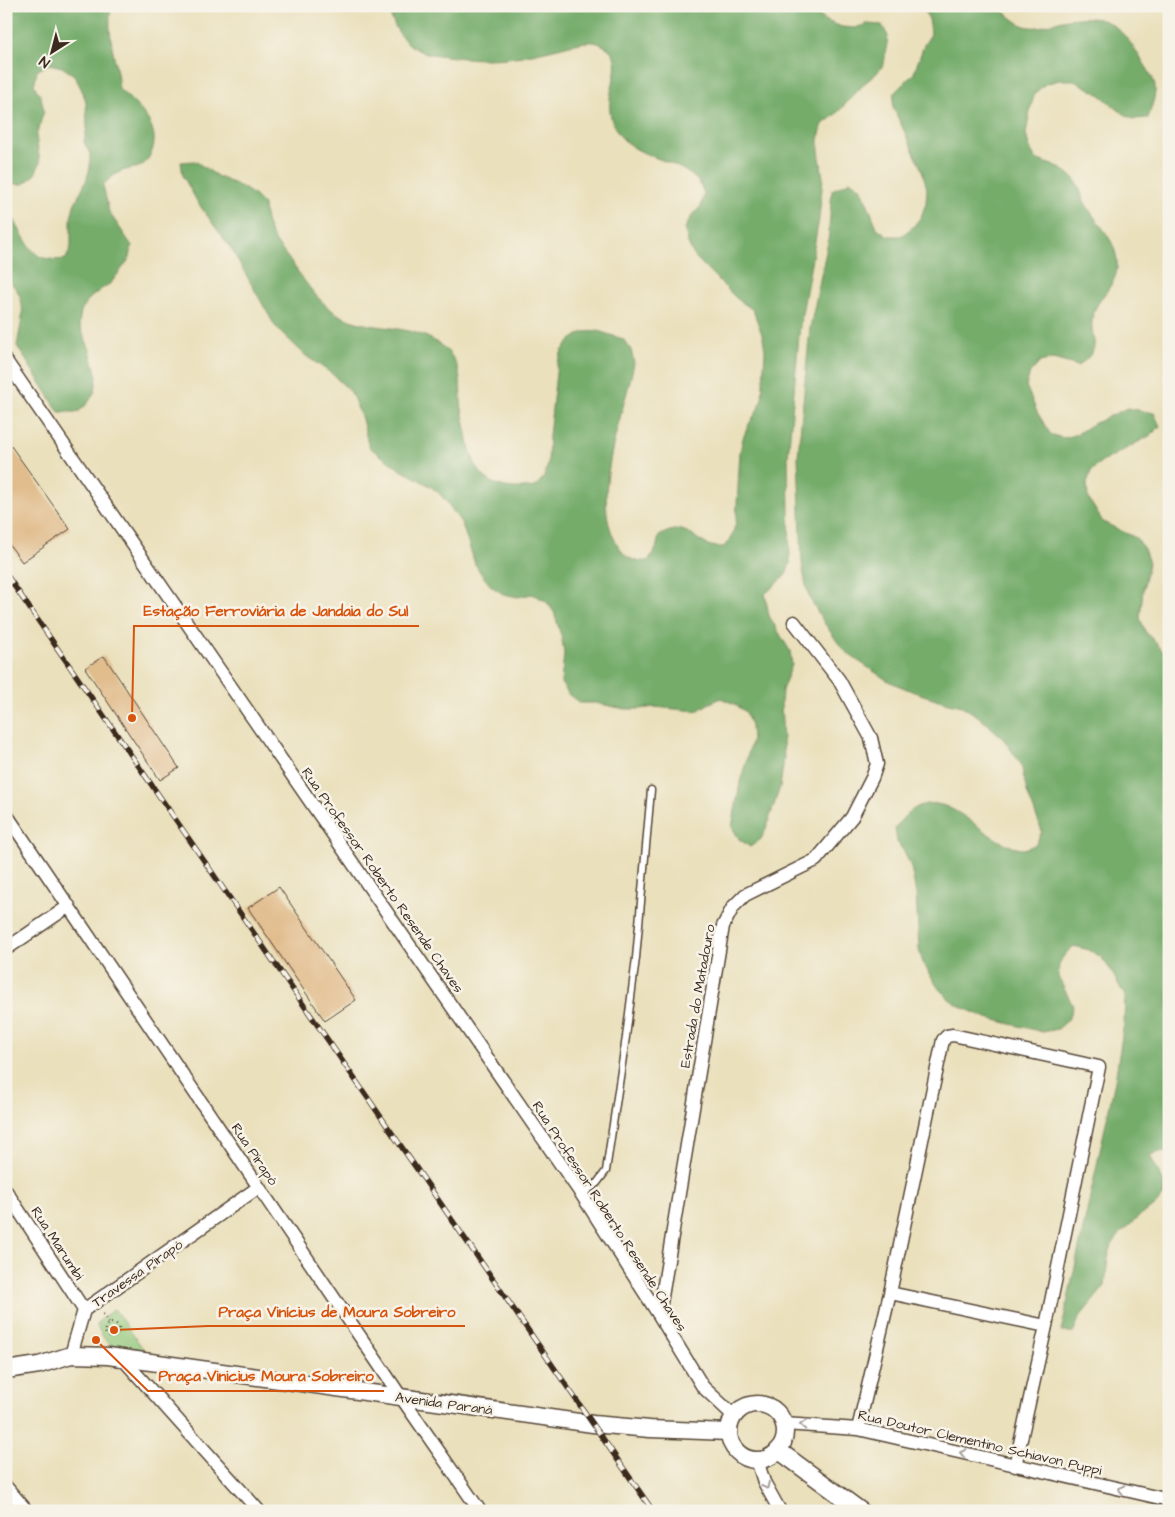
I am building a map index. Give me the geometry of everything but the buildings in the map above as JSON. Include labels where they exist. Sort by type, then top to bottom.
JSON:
[{"type":"street","name":"Rua Professor Roberto Resende Chaves","points":[[6,361],[582,1195],[703,1387],[734,1416]]},
{"type":"street","name":"Estrada do Matadouro","points":[[659,1315],[723,926],[733,907],[745,895],[816,860],[852,817],[877,764],[871,738],[839,680],[794,622]]},
{"type":"street","name":"Rua Pirapó","points":[[6,814],[480,1511]]},
{"type":"street","points":[[6,949],[69,906]]},
{"type":"street","points":[[858,1429],[890,1293],[943,1040],[947,1036],[953,1035],[1099,1067],[1015,1466]]},
{"type":"street","name":"Travessa Pirapó","points":[[71,1355],[84,1310],[259,1187]]},
{"type":"street","name":"Rua Marumbi","points":[[6,1191],[84,1310]]},
{"type":"street","points":[[890,1293],[1046,1326]]},
{"type":"street","points":[[6,1370],[38,1365],[71,1355]]},
{"type":"street","name":"Avenida Paraná","points":[[71,1355],[108,1356],[593,1424],[650,1429],[729,1432]]},
{"type":"street","points":[[122,1358],[259,1511]]},
{"type":"street","points":[[757,1404],[774,1410],[784,1424],[784,1438],[778,1450],[772,1456],[757,1460],[749,1459],[734,1449],[730,1441],[730,1424],[734,1416],[740,1409],[748,1405],[757,1404]]},
{"type":"street","name":"Rua Doutor Clementino Schiavon Puppi","points":[[784,1424],[858,1429],[1169,1500]]},
{"type":"street","points":[[778,1450],[861,1511]]},
{"type":"street","points":[[757,1460],[764,1482],[780,1511]]},
{"type":"street","points":[[6,1487],[27,1511]]},
{"type":"lane","points":[[582,1195],[597,1183],[606,1171],[636,958],[651,790]]},
{"type":"path","points":[[114,1324],[118,1326],[118,1334],[114,1337],[108,1336],[105,1330],[107,1326],[114,1324]]},
{"type":"green space","points":[[6,6],[111,6],[110,27],[119,89],[139,108],[153,132],[152,151],[145,163],[118,173],[103,185],[109,212],[132,246],[130,258],[111,283],[89,299],[81,311],[79,324],[90,350],[97,377],[95,391],[88,403],[78,412],[59,412],[17,346],[22,318],[22,302],[14,286],[6,279],[6,205],[25,240],[34,252],[45,258],[66,259],[71,247],[71,218],[74,205],[90,168],[90,154],[84,142],[87,128],[86,101],[74,75],[62,67],[49,64],[37,71],[34,85],[41,97],[44,111],[36,136],[40,163],[34,176],[23,184],[9,184],[6,181]]},
{"type":"green space","points":[[388,6],[803,6],[829,22],[842,27],[855,28],[867,24],[882,25],[888,36],[884,64],[835,115],[823,124],[819,137],[823,178],[819,219],[800,325],[788,457],[790,563],[786,575],[765,594],[769,616],[790,651],[792,665],[782,690],[784,759],[780,787],[767,826],[761,839],[750,847],[739,839],[732,827],[740,783],[752,740],[751,726],[746,712],[721,698],[697,711],[654,707],[625,709],[595,703],[580,703],[569,695],[561,683],[564,654],[562,639],[554,612],[546,601],[532,594],[518,597],[503,594],[491,586],[475,564],[462,524],[446,501],[437,491],[401,470],[369,447],[362,419],[351,392],[331,373],[306,356],[275,326],[232,250],[198,203],[183,176],[181,162],[195,161],[217,176],[242,187],[254,195],[264,205],[269,229],[276,242],[311,290],[336,313],[362,323],[417,333],[443,347],[453,358],[458,371],[462,410],[473,458],[478,469],[493,483],[505,487],[535,487],[544,477],[548,464],[549,436],[557,364],[562,351],[571,340],[583,332],[598,331],[623,339],[631,350],[634,363],[611,457],[606,506],[610,528],[619,547],[631,559],[648,561],[656,549],[659,536],[674,530],[680,530],[708,545],[724,547],[732,536],[736,522],[740,452],[743,438],[762,400],[765,351],[763,337],[753,310],[736,298],[694,256],[688,243],[685,228],[691,217],[701,206],[704,193],[699,183],[687,172],[676,166],[631,146],[615,128],[611,117],[610,98],[615,62],[610,50],[603,45],[594,42],[584,42],[501,59],[470,58],[427,53],[414,48],[403,38],[392,20]]},
{"type":"green space","points":[[921,6],[1004,6],[1004,12],[1027,27],[1039,27],[1074,18],[1094,18],[1106,21],[1116,27],[1131,44],[1151,75],[1155,87],[1154,100],[1148,118],[1133,119],[1099,94],[1074,80],[1059,80],[1045,84],[1035,93],[1026,134],[1029,147],[1036,159],[1062,169],[1075,181],[1084,201],[1111,241],[1117,258],[1116,274],[1098,303],[1093,315],[1094,347],[1092,353],[1078,366],[1053,359],[1040,362],[1030,373],[1026,386],[1037,412],[1051,435],[1064,438],[1077,434],[1089,426],[1127,408],[1154,413],[1160,426],[1151,435],[1102,462],[1091,471],[1087,484],[1088,498],[1103,522],[1136,538],[1144,549],[1149,563],[1143,590],[1140,618],[1145,631],[1169,658],[1169,1155],[1163,1151],[1150,1155],[1163,1181],[1164,1195],[1155,1206],[1143,1213],[1120,1234],[1112,1245],[1108,1258],[1105,1286],[1079,1318],[1074,1332],[1061,1332],[1115,1081],[1124,1023],[1125,996],[1101,957],[1089,950],[1074,946],[1061,961],[1059,968],[1061,982],[1073,1006],[1068,1020],[1058,1029],[1043,1032],[987,1018],[961,1007],[939,989],[923,963],[919,950],[916,894],[911,867],[905,853],[897,842],[895,828],[911,811],[927,804],[943,805],[1005,844],[1022,849],[1033,846],[1036,844],[1042,831],[1027,792],[1021,764],[1002,737],[979,717],[962,706],[914,692],[888,681],[841,647],[810,599],[802,564],[798,456],[810,328],[828,242],[832,190],[851,181],[862,189],[877,228],[888,236],[901,236],[912,228],[921,217],[926,203],[927,189],[923,173],[893,107],[894,93],[914,73],[924,45],[931,34],[929,19]]},
{"type":"green space","points":[[114,1309],[147,1354],[123,1350],[106,1341],[97,1326],[99,1321]]},
{"type":"railway","points":[[6,574],[653,1511]]},
{"type":"place","name":"Estação Ferroviária de Jandaia do Sul","points":[[132,718]]},
{"type":"place","name":"Praça Vinícius de Moura Sobreiro","points":[[114,1330]]},
{"type":"place","name":"Praça Vinicius Moura Sobreiro","points":[[96,1340]]}]
